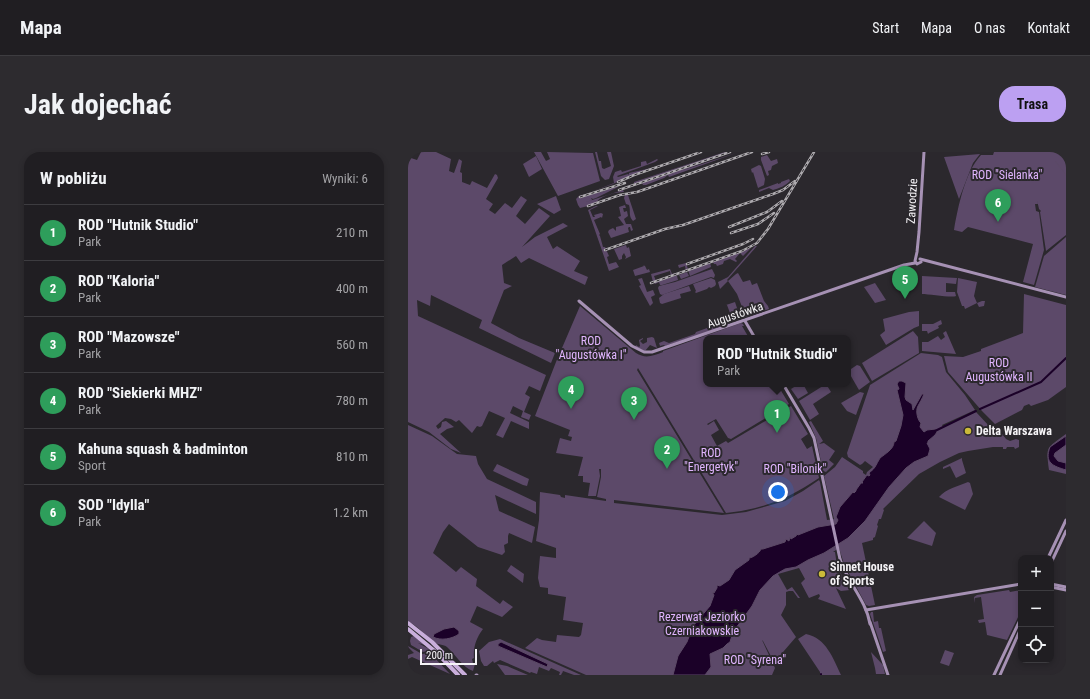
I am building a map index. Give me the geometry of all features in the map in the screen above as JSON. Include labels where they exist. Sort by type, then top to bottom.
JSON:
[{"type":"main road","points":[[408,623],[411,629],[458,675]]},
{"type":"main road","points":[[411,629],[440,649],[465,675]]},
{"type":"street","name":"Zawodzie","points":[[918,260],[917,252],[924,152]]},
{"type":"street","name":"Augustówka","points":[[703,335],[918,260],[928,261],[1066,297]]},
{"type":"street","name":"Augustówka","points":[[579,301],[632,346],[647,352],[659,350],[703,335]]},
{"type":"street","points":[[745,321],[753,335]]},
{"type":"street","points":[[785,387],[810,428],[814,438],[842,567],[865,610],[888,675]]},
{"type":"street","points":[[1049,555],[1066,520]]},
{"type":"street","points":[[1054,556],[1066,530]]},
{"type":"street","points":[[865,610],[1018,585]]},
{"type":"street","points":[[1054,586],[1066,589]]},
{"type":"street","points":[[994,675],[1018,624]]},
{"type":"street","points":[[1000,675],[1018,635]]},
{"type":"green space","points":[[421,152],[436,152],[451,159],[449,171],[454,173],[459,159],[462,161],[460,172],[462,173],[462,182],[470,185],[472,181],[487,188],[495,174],[497,175],[498,178],[486,199],[493,204],[489,210],[495,214],[505,203],[512,208],[521,196],[527,200],[516,216],[525,224],[539,208],[550,216],[522,247],[535,237],[563,223],[568,226],[547,237],[553,249],[557,246],[580,261],[574,271],[588,277],[585,285],[529,258],[521,263],[516,256],[502,265],[504,283],[512,286],[504,290],[491,323],[519,338],[555,353],[551,363],[479,328],[482,320],[431,295],[430,306],[417,300],[418,316],[546,375],[540,391],[529,386],[525,394],[530,397],[524,412],[531,415],[529,420],[521,417],[523,411],[513,406],[510,413],[529,422],[529,429],[511,421],[503,438],[496,435],[505,418],[489,411],[482,426],[477,426],[472,433],[459,420],[456,422],[445,418],[436,426],[438,429],[441,427],[442,422],[446,421],[454,427],[447,429],[440,434],[461,453],[451,449],[429,432],[408,422],[408,157],[417,160]]},
{"type":"green space","points":[[534,152],[541,152],[546,161],[550,159],[547,152],[593,153],[600,181],[558,196]]},
{"type":"green space","points":[[595,152],[597,152],[599,161],[601,161],[602,168],[604,169],[611,166],[607,152],[611,152],[614,166],[609,179],[605,180],[601,176]]},
{"type":"green space","points":[[728,152],[634,184],[634,182]]},
{"type":"green space","points":[[994,152],[1066,152],[1066,235],[1046,251],[1041,211],[1038,204],[1035,204],[1036,211],[1039,212],[1044,250],[1034,285],[1023,282],[1033,244],[968,227],[962,232],[954,230],[966,180],[975,162],[981,155],[993,155]]},
{"type":"green space","points":[[736,153],[669,177],[668,175],[646,185],[643,185],[642,183],[726,154],[683,170]]},
{"type":"green space","name":"ROD \"Sielanka\"","points":[[980,154],[973,163],[959,199],[944,157]]},
{"type":"green space","points":[[767,155],[771,161],[777,159],[778,163],[772,166],[771,170],[768,171],[769,175],[767,176],[761,157]]},
{"type":"green space","points":[[536,156],[542,169],[529,177],[523,164]]},
{"type":"green space","points":[[657,159],[658,160],[655,162],[617,176],[629,175],[629,173],[656,167],[591,192],[614,183],[613,177],[615,172],[621,170],[622,172],[641,166],[641,162],[646,161],[647,164]]},
{"type":"green space","points":[[759,165],[761,166],[765,179],[764,185],[758,188],[751,169]]},
{"type":"green space","points":[[789,179],[790,181],[780,188],[773,190],[769,188],[759,192],[759,190]]},
{"type":"green space","points":[[618,187],[596,198],[591,198],[592,200],[583,203],[623,190],[624,192],[605,196],[597,202],[587,206],[597,203],[596,204],[580,208],[578,205],[576,199],[579,196],[590,193],[580,198]]},
{"type":"green space","points":[[629,194],[630,195],[628,195],[636,219],[633,221],[630,215],[629,205],[626,204],[624,198],[625,195]]},
{"type":"green space","points":[[556,196],[561,210],[554,214],[537,204]]},
{"type":"green space","points":[[625,205],[626,208],[623,208],[624,212],[627,211],[628,216],[624,219],[626,224],[631,224],[633,230],[631,231],[629,227],[629,232],[611,238],[608,232],[609,230],[613,228],[616,231],[616,227],[624,225],[618,217],[621,216],[619,207]]},
{"type":"green space","points":[[598,206],[590,210],[593,217],[595,217],[594,215],[601,213],[603,214],[602,218],[601,217],[594,220],[600,234],[603,247],[605,247],[609,256],[607,257],[609,264],[616,262],[619,267],[609,271],[588,210]]},
{"type":"green space","points":[[1066,237],[1066,295],[1035,287],[1044,256]]},
{"type":"green space","points":[[626,245],[627,248],[629,247],[631,256],[625,259],[626,257],[624,253],[622,259],[619,260],[614,249]]},
{"type":"green space","points":[[755,246],[757,246],[727,280],[728,281],[720,289],[718,282],[728,277]]},
{"type":"green space","points":[[751,248],[743,256],[740,253],[735,259],[737,261],[736,262],[730,259],[717,266],[713,262]]},
{"type":"green space","points":[[710,262],[711,267],[690,276],[688,270],[686,271],[685,266],[679,268],[678,265],[686,263],[688,269]]},
{"type":"green space","points":[[643,265],[645,266],[647,270],[649,269],[650,272],[635,276],[633,270],[644,266]]},
{"type":"green space","points":[[670,269],[672,274],[675,273],[676,276],[687,272],[689,276],[681,279],[679,275],[677,276],[678,280],[662,285],[660,285],[659,282],[655,284],[654,282],[673,276],[671,276],[670,271],[654,276],[656,281],[653,282],[651,274]]},
{"type":"green space","points":[[712,269],[715,275],[714,278],[711,277],[662,295],[660,294],[658,288],[659,286]]},
{"type":"green space","points":[[738,273],[743,282],[750,280],[752,285],[757,283],[769,309],[733,321],[726,305],[735,302],[739,314],[744,312],[737,294],[728,281]]},
{"type":"green space","points":[[922,276],[957,278],[956,284],[946,283],[946,292],[955,292],[956,296],[950,297],[922,294]]},
{"type":"green space","points":[[642,278],[647,292],[653,290],[655,295],[651,297],[653,303],[650,306],[639,286],[641,285],[638,279]]},
{"type":"green space","points":[[711,278],[715,280],[715,286],[696,293],[695,292],[696,291],[693,284]]},
{"type":"green space","points":[[958,278],[977,282],[974,296],[977,303],[965,309],[964,306],[962,306],[957,292]]},
{"type":"green space","points":[[875,283],[886,300],[875,303],[864,287]]},
{"type":"green space","points":[[689,286],[691,291],[680,294],[681,298],[662,304],[660,303],[659,298],[664,294]]},
{"type":"green space","name":"ROD Augustówka II","points":[[1024,294],[1066,305],[1066,387],[1048,400],[1031,406],[1029,404],[1024,406],[1022,410],[995,424],[948,372],[944,356],[963,357],[1023,333]]},
{"type":"green space","points":[[985,301],[984,306],[979,307],[977,303]]},
{"type":"green space","points":[[580,306],[636,353],[643,356],[656,355],[703,337],[703,387],[779,387],[789,404],[731,439],[728,438],[716,419],[707,424],[708,425],[714,421],[719,430],[711,435],[717,446],[726,441],[728,443],[791,406],[808,434],[801,439],[807,449],[812,446],[819,478],[797,492],[775,502],[752,509],[726,513],[638,368],[637,370],[724,513],[614,500],[614,503],[722,515],[746,512],[785,501],[819,480],[827,520],[834,519],[824,476],[835,467],[842,457],[863,471],[866,475],[867,472],[873,467],[865,461],[860,465],[848,457],[847,453],[870,385],[921,353],[938,355],[942,357],[946,372],[975,410],[942,425],[943,427],[976,412],[990,427],[999,430],[1006,439],[1010,441],[1016,439],[1019,440],[1019,447],[1015,449],[1014,447],[1007,447],[1006,449],[1003,449],[1003,447],[993,447],[959,453],[919,474],[883,509],[881,519],[879,519],[877,525],[875,537],[873,540],[862,543],[875,605],[866,605],[844,564],[839,548],[833,552],[835,552],[837,566],[850,590],[841,591],[836,588],[846,609],[818,599],[820,596],[819,594],[809,598],[801,583],[805,579],[799,568],[778,574],[787,590],[792,587],[800,598],[798,598],[793,591],[786,592],[786,605],[781,615],[796,637],[774,662],[762,640],[775,668],[772,675],[586,675],[525,648],[537,638],[556,642],[557,635],[579,637],[581,635],[583,623],[563,620],[566,597],[548,594],[548,588],[540,587],[538,578],[540,556],[556,558],[556,548],[536,541],[539,520],[540,492],[560,495],[561,497],[565,498],[565,495],[606,501],[606,499],[597,497],[601,477],[601,469],[599,469],[600,476],[596,496],[588,496],[590,483],[583,482],[583,476],[578,476],[583,457],[556,453],[560,438],[571,441],[572,437],[568,436],[570,430],[535,416]]},
{"type":"green space","points":[[919,311],[919,326],[886,345],[880,335],[885,331],[883,319]]},
{"type":"green space","points":[[728,318],[729,325],[665,346],[660,346],[659,343],[664,341],[669,343],[695,334],[696,332],[721,323],[720,321]]},
{"type":"green space","points":[[941,320],[942,324],[938,326],[939,328],[928,334],[927,331],[922,331],[922,324],[933,324]]},
{"type":"green space","points":[[741,323],[744,326],[742,326],[747,335],[708,335]]},
{"type":"green space","points":[[913,331],[918,337],[919,353],[872,381],[862,363]]},
{"type":"green space","points":[[946,331],[956,354],[922,351],[922,342],[928,342],[938,336],[941,340],[945,337],[943,333]]},
{"type":"green space","points":[[643,338],[640,341],[643,344],[647,342],[647,338],[654,338],[657,348],[650,345],[645,351],[635,347],[636,345],[639,347],[640,346],[639,340]]},
{"type":"green space","points":[[857,365],[860,366],[870,382],[859,390],[851,376],[851,369]]},
{"type":"green space","points":[[794,387],[805,387],[808,393],[798,399],[791,389]]},
{"type":"green space","points":[[821,387],[828,387],[831,392],[813,404],[819,414],[810,420],[799,401]]},
{"type":"green space","points":[[860,392],[864,393],[856,415],[847,411],[841,403]]},
{"type":"green space","points":[[811,421],[823,441],[819,444],[824,443],[835,451],[829,460],[834,464],[826,472],[823,471],[816,438],[809,422]]},
{"type":"green space","points":[[408,425],[432,436],[457,454],[476,456],[478,464],[487,479],[536,502],[536,514],[495,495],[499,511],[535,527],[532,543],[509,533],[508,543],[504,545],[505,552],[502,555],[478,547],[449,524],[443,532],[433,553],[456,572],[461,567],[477,579],[476,586],[500,604],[503,600],[513,607],[502,617],[477,606],[470,622],[483,629],[478,636],[474,651],[474,658],[472,659],[473,663],[475,664],[473,671],[462,664],[447,647],[435,643],[408,621]]},
{"type":"green space","points":[[1066,434],[1066,474],[1049,470],[1048,452],[1051,445]]},
{"type":"green space","points":[[962,458],[966,473],[956,478],[950,466],[943,469],[943,467]]},
{"type":"green space","points":[[497,464],[529,479],[527,486],[493,471]]},
{"type":"green space","points":[[968,482],[970,483],[973,494],[965,510],[939,497],[949,490]]},
{"type":"green space","points":[[924,521],[936,533],[932,546],[907,538]]},
{"type":"green space","points":[[511,565],[524,574],[523,583],[507,571]]},
{"type":"green space","points":[[1009,590],[1010,592],[1018,591],[1018,617],[1007,640],[987,635],[985,622],[979,623],[978,620],[984,619],[981,597],[975,598],[975,603],[974,597],[977,595]]},
{"type":"green space","points":[[873,612],[874,622],[878,621],[879,628],[881,628],[886,651],[883,652],[870,614]]},
{"type":"green space","points":[[806,634],[813,636],[824,644],[832,656],[841,675],[820,675],[820,672],[798,639]]},
{"type":"green space","points":[[414,636],[425,645],[418,643],[431,650],[423,652],[411,645],[411,637]]},
{"type":"green space","points":[[500,639],[581,675],[574,675],[563,671],[561,675],[559,675],[560,672],[551,668],[549,671],[539,667],[537,674],[530,673],[500,660],[494,663],[493,661],[487,666],[484,666],[481,661],[479,651],[489,642]],"holes":[[[501,642],[547,667],[498,646]]]},
{"type":"green space","points":[[408,646],[422,654],[430,653],[450,674],[412,657],[408,659],[408,655],[414,653]]},
{"type":"green space","points":[[945,650],[954,653],[949,666],[940,663]]},
{"type":"green space","points":[[871,652],[883,665],[885,674],[876,674]]},
{"type":"green space","points":[[497,664],[507,666],[528,675],[505,675]]},
{"type":"shaded area","points":[[899,381],[906,383],[905,397],[906,400],[912,404],[913,410],[922,394],[924,394],[917,410],[918,418],[921,423],[920,427],[924,432],[927,430],[936,429],[937,432],[927,443],[930,449],[928,456],[914,462],[906,468],[889,487],[865,521],[848,538],[824,553],[796,567],[785,569],[773,576],[760,590],[752,606],[733,632],[730,642],[723,648],[710,654],[711,667],[705,675],[673,675],[678,656],[687,642],[693,626],[710,606],[714,595],[712,592],[714,593],[717,585],[720,586],[729,580],[735,570],[749,560],[749,558],[758,554],[761,549],[785,542],[786,539],[789,541],[790,537],[791,539],[797,534],[798,535],[818,527],[836,524],[838,520],[836,517],[840,507],[853,492],[854,493],[856,491],[861,483],[863,483],[862,482],[867,475],[870,475],[869,473],[880,458],[891,449],[896,441],[903,415],[897,390],[899,389],[897,384]]},
{"type":"shaded area","points":[[1066,436],[1066,445],[1055,453],[1054,456],[1058,461],[1066,463],[1066,470],[1051,463],[1048,457],[1048,452],[1050,447]]},
{"type":"shaded area","points":[[454,627],[459,631],[459,634],[456,636],[443,639],[433,637],[434,634],[444,629]]},
{"type":"shaded area","points":[[501,642],[548,664],[547,667],[498,646]]},
{"type":"waterway","points":[[1056,162],[1066,175]]},
{"type":"waterway","points":[[980,409],[1041,382],[1066,358]]},
{"type":"waterway","points":[[997,405],[1002,413]]},
{"type":"waterway","points":[[935,431],[976,411]]},
{"type":"waterway","points":[[548,665],[562,672]]},
{"type":"railway","points":[[618,182],[701,152]]},
{"type":"railway","points":[[619,190],[730,152]]},
{"type":"railway","points":[[588,206],[620,195],[637,192],[752,152]]},
{"type":"railway","points":[[762,154],[769,152]]},
{"type":"railway","points":[[651,283],[742,251],[757,243],[768,229],[814,152]]},
{"type":"railway","points":[[605,250],[773,194],[783,190],[795,181]]},
{"type":"railway","points":[[580,197],[625,183]]},
{"type":"railway","points":[[729,227],[767,212],[782,201]]},
{"type":"railway","points":[[731,233],[758,224],[774,213]]},
{"type":"railway","points":[[687,264],[753,239]]},
{"type":"place","name":"SOD \"Idylla\"","points":[[998,222]]},
{"type":"place","name":"Kahuna squash & badminton","points":[[905,299]]},
{"type":"place","name":"ROD \"Siekierki MHZ\"","points":[[571,409]]},
{"type":"place","name":"ROD \"Mazowsze\"","points":[[634,420]]},
{"type":"place","name":"Delta Warszawa","points":[[968,431]]},
{"type":"place","name":"ROD \"Hutnik Studio\"","points":[[777,433]]},
{"type":"place","name":"ROD \"Kaloria\"","points":[[667,469]]},
{"type":"place","name":"Sinnet House of Sports","points":[[822,574]]},
{"type":"park label","name":"ROD \"Augustówka I\"","points":[[591,348]]},
{"type":"park label","name":"ROD \"Energetyk\"","points":[[711,460]]},
{"type":"park label","name":"ROD \"Bilonik\"","points":[[795,469]]},
{"type":"park label","name":"Rezerwat Jeziorko Czerniakowskie","points":[[702,624]]},
{"type":"park label","name":"ROD \"Syrena\"","points":[[755,660]]}]
